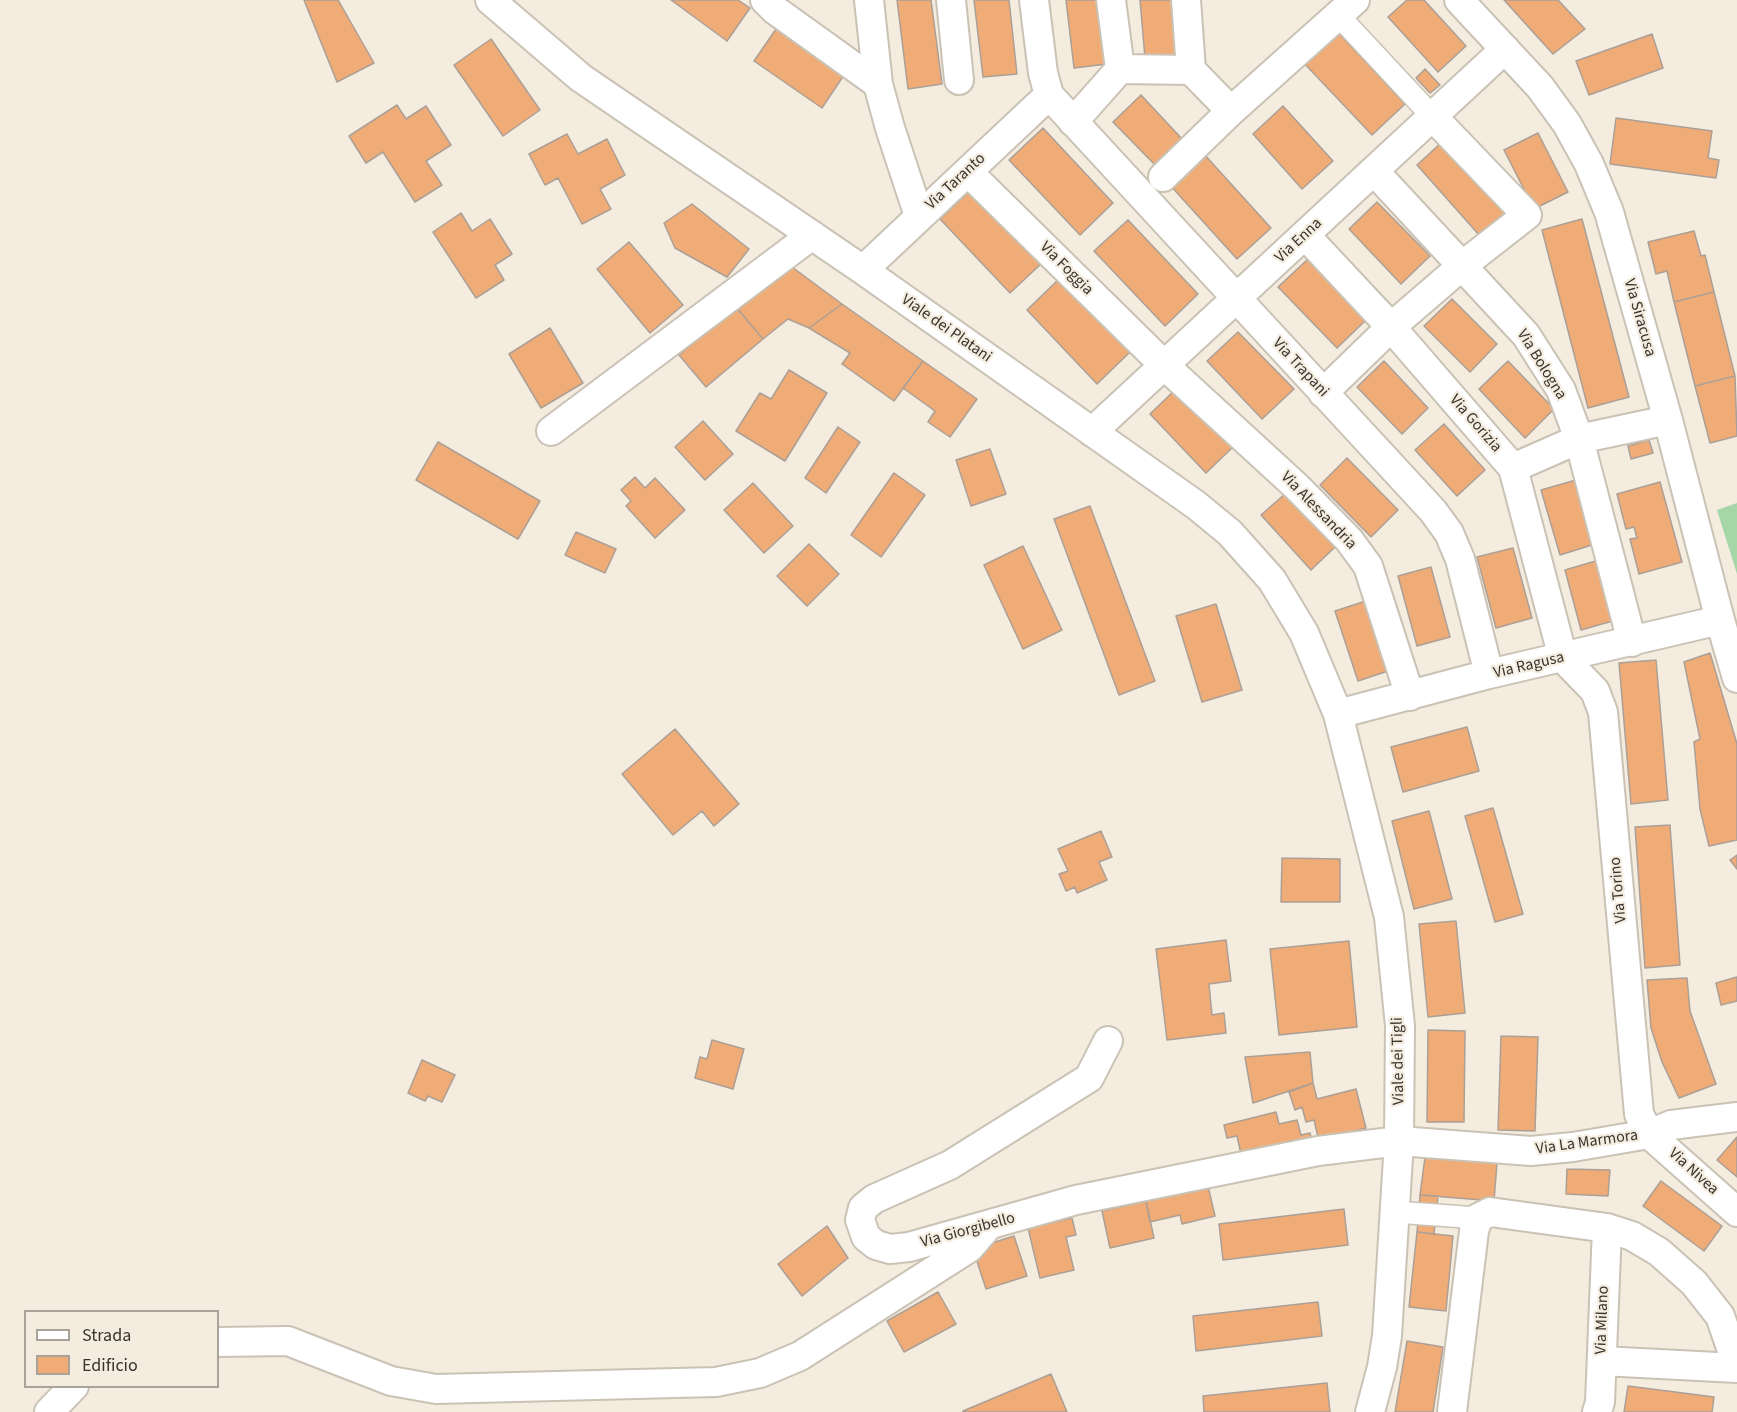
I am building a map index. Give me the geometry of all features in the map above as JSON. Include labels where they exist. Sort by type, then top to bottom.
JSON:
[{"type":"street","name":"Viale dei Platani","points":[[490,0],[580,78],[863,270],[1197,505],[1230,533],[1272,580],[1304,633],[1338,714]]},
{"type":"street","points":[[765,0],[775,10],[878,84]]},
{"type":"street","points":[[869,0],[878,84],[918,216]]},
{"type":"street","points":[[951,0],[959,80]]},
{"type":"street","points":[[1034,0],[1043,73],[1049,95]]},
{"type":"street","points":[[1073,122],[1120,69],[1111,0]]},
{"type":"street","points":[[1186,0],[1191,70],[1231,111]]},
{"type":"street","name":"Via Siracusa","points":[[1459,0],[1540,87],[1567,124],[1589,164],[1609,212],[1668,420],[1737,678]]},
{"type":"street","points":[[1163,177],[1231,111],[1346,8],[1432,116],[1527,215],[1462,266],[1391,327],[1323,393]]},
{"type":"street","name":"Via Enna","points":[[1092,432],[1505,49]]},
{"type":"street","points":[[1120,69],[1191,70]]},
{"type":"street","name":"Via Trapani","points":[[1049,95],[1433,512],[1449,533],[1460,559],[1489,674]]},
{"type":"street","name":"Via Taranto","points":[[863,270],[1049,95]]},
{"type":"street","name":"Via Bologna","points":[[1374,171],[1526,335],[1561,390],[1579,439],[1632,642]]},
{"type":"street","name":"Via Foggia","points":[[968,172],[1165,366]]},
{"type":"street","points":[[551,431],[812,235]]},
{"type":"street","name":"Via Gorizia","points":[[1305,236],[1391,327],[1513,468],[1563,658]]},
{"type":"street","name":"Via Alessandria","points":[[1165,366],[1297,487],[1349,540],[1362,557],[1368,566],[1410,696]]},
{"type":"street","points":[[1513,468],[1579,439],[1668,420]]},
{"type":"street","name":"Via Ragusa","points":[[1338,714],[1489,674],[1720,620]]},
{"type":"street","name":"Via Torino","points":[[1563,658],[1595,691],[1603,712],[1639,1114],[1649,1134]]},
{"type":"street","name":"Viale dei Tigli","points":[[1338,714],[1389,917],[1400,1026],[1399,1141],[1387,1336],[1382,1367],[1370,1412]]},
{"type":"street","name":"Via Giorgibello","points":[[1108,1041],[1089,1078],[950,1165],[874,1199],[863,1208],[860,1220],[866,1237],[876,1245],[890,1249],[909,1247],[1076,1200],[1143,1185],[1318,1151],[1399,1141]]},
{"type":"street","name":"Via La Marmora","points":[[1399,1141],[1531,1151],[1573,1147],[1649,1134],[1671,1125],[1737,1117]]},
{"type":"street","name":"Via Nivea","points":[[1649,1134],[1737,1212]]},
{"type":"street","points":[[1395,1212],[1478,1218],[1490,1212],[1607,1228],[1632,1236],[1659,1252],[1694,1283],[1720,1316],[1737,1367],[1602,1361]]},
{"type":"street","points":[[1452,1412],[1474,1231],[1478,1218]]},
{"type":"street","points":[[219,1342],[288,1341],[391,1381],[436,1389],[716,1382],[760,1373],[800,1356],[969,1248],[988,1226]]},
{"type":"street","name":"Via Milano","points":[[1598,1412],[1607,1228]]},
{"type":"street","points":[[49,1412],[72,1388]]},
{"type":"green space","points":[[1737,503],[1737,574],[1717,510]]},
{"type":"building","points":[[304,0],[338,0],[374,63],[337,82]]},
{"type":"building","points":[[671,0],[738,0],[750,8],[727,41]]},
{"type":"building","points":[[897,0],[931,0],[942,84],[908,89]]},
{"type":"building","points":[[974,0],[1009,0],[1017,74],[983,77]]},
{"type":"building","points":[[1066,0],[1100,0],[1107,64],[1074,68]]},
{"type":"building","points":[[1140,0],[1175,0],[1180,55],[1145,58]]},
{"type":"building","points":[[1407,0],[1424,0],[1466,46],[1438,72],[1388,17]]},
{"type":"building","points":[[1504,0],[1558,0],[1585,29],[1553,54]]},
{"type":"building","points":[[776,29],[844,75],[822,108],[754,61]]},
{"type":"building","points":[[1335,29],[1405,104],[1372,135],[1302,61]]},
{"type":"building","points":[[1652,34],[1663,68],[1589,95],[1576,61]]},
{"type":"building","points":[[491,39],[540,110],[503,136],[454,65]]},
{"type":"building","points":[[1425,69],[1440,85],[1430,93],[1416,78]]},
{"type":"building","points":[[1141,95],[1183,140],[1156,166],[1113,122]]},
{"type":"building","points":[[397,105],[406,119],[426,106],[451,145],[426,161],[442,185],[415,202],[383,152],[366,163],[349,136]]},
{"type":"building","points":[[1283,106],[1333,161],[1302,189],[1253,134]]},
{"type":"building","points":[[1616,118],[1712,131],[1708,158],[1719,160],[1716,178],[1610,164]]},
{"type":"building","points":[[1043,128],[1113,203],[1080,235],[1009,160]]},
{"type":"building","points":[[1538,133],[1568,192],[1534,209],[1504,150]]},
{"type":"building","points":[[567,134],[578,154],[607,139],[625,175],[600,189],[611,209],[582,224],[558,178],[545,185],[529,154]]},
{"type":"building","points":[[1442,142],[1505,213],[1480,236],[1417,165]]},
{"type":"building","points":[[1203,153],[1271,228],[1237,259],[1169,184]]},
{"type":"building","points":[[974,187],[1043,262],[1010,293],[940,219]]},
{"type":"building","points":[[1377,202],[1430,256],[1401,284],[1349,229]]},
{"type":"building","points":[[692,204],[749,249],[727,277],[675,248],[664,223]]},
{"type":"building","points":[[461,213],[472,231],[490,219],[512,254],[495,265],[504,280],[476,298],[433,232]]},
{"type":"building","points":[[1582,219],[1629,397],[1588,408],[1542,230]]},
{"type":"building","points":[[1128,220],[1198,294],[1165,326],[1094,251]]},
{"type":"building","points":[[1694,231],[1701,256],[1705,255],[1714,292],[1674,302],[1667,271],[1656,274],[1648,242]]},
{"type":"building","points":[[629,242],[683,305],[650,333],[597,269]]},
{"type":"building","points":[[1308,259],[1366,320],[1337,348],[1278,287]]},
{"type":"building","points":[[792,267],[842,304],[809,328],[788,319],[763,339],[736,307]]},
{"type":"building","points":[[1060,278],[1130,352],[1097,384],[1027,310]]},
{"type":"building","points":[[1714,292],[1735,376],[1695,386],[1674,302]]},
{"type":"building","points":[[1452,299],[1497,344],[1470,372],[1424,326]]},
{"type":"building","points":[[842,304],[923,361],[894,401],[842,364],[850,353],[809,328]]},
{"type":"building","points":[[736,307],[763,339],[706,387],[679,355]]},
{"type":"building","points":[[550,328],[583,383],[541,408],[509,354]]},
{"type":"building","points":[[1238,332],[1294,389],[1262,419],[1207,361]]},
{"type":"building","points":[[923,361],[977,399],[950,437],[928,422],[935,411],[903,388]]},
{"type":"building","points":[[1384,361],[1428,408],[1402,434],[1357,387]]},
{"type":"building","points":[[1508,361],[1554,409],[1525,438],[1479,389]]},
{"type":"building","points":[[789,370],[827,393],[785,461],[736,431],[760,393],[771,399]]},
{"type":"building","points":[[1735,376],[1737,436],[1710,443],[1695,386]]},
{"type":"building","points":[[1178,387],[1234,446],[1206,473],[1150,414]]},
{"type":"building","points":[[703,421],[733,454],[705,480],[675,447]]},
{"type":"building","points":[[1444,424],[1485,470],[1457,496],[1415,450]]},
{"type":"building","points":[[838,427],[860,442],[826,493],[805,478]]},
{"type":"building","points":[[1649,440],[1653,453],[1631,459],[1628,446]]},
{"type":"building","points":[[438,442],[540,501],[518,539],[416,480]]},
{"type":"building","points":[[990,449],[1006,494],[971,506],[956,460]]},
{"type":"building","points":[[1347,458],[1398,510],[1371,537],[1320,485]]},
{"type":"building","points":[[894,473],[925,495],[881,557],[851,535]]},
{"type":"building","points":[[635,477],[645,488],[655,478],[685,510],[655,538],[626,506],[631,501],[621,490]]},
{"type":"building","points":[[1576,480],[1595,544],[1560,555],[1541,490]]},
{"type":"building","points":[[1660,482],[1682,562],[1639,574],[1630,539],[1637,538],[1634,527],[1626,529],[1617,494]]},
{"type":"building","points":[[753,483],[793,526],[764,553],[724,510]]},
{"type":"building","points":[[1286,493],[1335,547],[1311,570],[1261,515]]},
{"type":"building","points":[[1090,506],[1155,681],[1119,695],[1054,519]]},
{"type":"building","points":[[576,532],[616,549],[605,573],[565,555]]},
{"type":"building","points":[[809,544],[839,574],[807,606],[777,576]]},
{"type":"building","points":[[1023,546],[1062,630],[1023,649],[984,565]]},
{"type":"building","points":[[1513,548],[1532,618],[1496,628],[1477,557]]},
{"type":"building","points":[[1599,560],[1616,620],[1581,630],[1565,570]]},
{"type":"building","points":[[1431,567],[1450,637],[1417,646],[1398,576]]},
{"type":"building","points":[[1369,600],[1391,670],[1358,681],[1335,611]]},
{"type":"building","points":[[1216,604],[1242,690],[1202,702],[1176,616]]},
{"type":"building","points":[[1710,653],[1737,744],[1737,840],[1709,846],[1700,809],[1694,742],[1700,739],[1684,662]]},
{"type":"building","points":[[1656,660],[1668,800],[1631,804],[1619,663]]},
{"type":"building","points":[[1467,727],[1479,771],[1403,792],[1391,747]]},
{"type":"building","points":[[675,729],[739,804],[714,826],[702,811],[673,835],[622,774]]},
{"type":"building","points":[[1493,808],[1523,914],[1495,922],[1465,816]]},
{"type":"building","points":[[1429,811],[1452,899],[1414,909],[1392,821]]},
{"type":"building","points":[[1670,825],[1680,965],[1645,968],[1635,827]]},
{"type":"building","points":[[1101,831],[1112,857],[1099,862],[1107,880],[1077,893],[1075,887],[1066,891],[1059,874],[1068,871],[1058,849]]},
{"type":"building","points":[[1737,855],[1737,869],[1730,860]]},
{"type":"building","points":[[1282,858],[1340,859],[1340,902],[1281,902]]},
{"type":"building","points":[[1456,921],[1465,1013],[1428,1017],[1419,924]]},
{"type":"building","points":[[1226,940],[1231,981],[1209,984],[1212,1015],[1224,1013],[1226,1033],[1167,1040],[1156,949]]},
{"type":"building","points":[[1349,941],[1357,1027],[1279,1035],[1270,949]]},
{"type":"building","points":[[1737,977],[1737,1001],[1721,1005],[1716,983]]},
{"type":"building","points":[[1687,978],[1690,1011],[1716,1084],[1679,1098],[1662,1062],[1651,1028],[1647,980]]},
{"type":"building","points":[[1428,1030],[1465,1031],[1464,1122],[1427,1122]]},
{"type":"building","points":[[1501,1036],[1538,1037],[1535,1131],[1498,1130]]},
{"type":"building","points":[[712,1040],[744,1049],[733,1089],[695,1078],[700,1057],[707,1059]]},
{"type":"building","points":[[1310,1052],[1313,1083],[1253,1103],[1245,1057]]},
{"type":"building","points":[[422,1060],[455,1075],[442,1102],[428,1096],[425,1101],[408,1093]]},
{"type":"building","points":[[1313,1083],[1317,1099],[1356,1089],[1366,1128],[1319,1141],[1314,1120],[1306,1122],[1302,1107],[1295,1110],[1289,1092]]},
{"type":"building","points":[[1276,1112],[1279,1124],[1297,1120],[1301,1135],[1310,1133],[1313,1145],[1241,1154],[1237,1136],[1227,1138],[1224,1125]]},
{"type":"building","points":[[1737,1137],[1737,1177],[1717,1160]]},
{"type":"building","points":[[1425,1157],[1497,1163],[1494,1201],[1420,1195]]},
{"type":"building","points":[[1567,1169],[1610,1170],[1608,1196],[1566,1194]]},
{"type":"building","points":[[1661,1181],[1722,1226],[1704,1251],[1643,1206]]},
{"type":"building","points":[[1207,1182],[1215,1216],[1182,1224],[1180,1215],[1150,1222],[1145,1196]]},
{"type":"building","points":[[1420,1195],[1438,1196],[1434,1234],[1417,1232]]},
{"type":"building","points":[[1146,1201],[1154,1238],[1110,1248],[1102,1211]]},
{"type":"building","points":[[1344,1209],[1348,1245],[1223,1260],[1219,1224]]},
{"type":"building","points":[[1072,1218],[1076,1235],[1066,1237],[1074,1270],[1040,1278],[1028,1228]]},
{"type":"building","points":[[827,1226],[848,1258],[802,1296],[778,1264]]},
{"type":"building","points":[[1417,1232],[1453,1236],[1446,1311],[1409,1307]]},
{"type":"building","points":[[1014,1236],[1027,1276],[986,1289],[973,1249]]},
{"type":"building","points":[[938,1292],[956,1324],[904,1352],[887,1321]]},
{"type":"building","points":[[1318,1302],[1322,1336],[1196,1351],[1193,1316]]},
{"type":"building","points":[[1407,1341],[1443,1347],[1433,1412],[1395,1412]]},
{"type":"building","points":[[1051,1374],[1067,1412],[963,1412],[963,1411]]},
{"type":"building","points":[[1327,1383],[1330,1412],[1204,1412],[1203,1396]]},
{"type":"building","points":[[1628,1386],[1714,1397],[1712,1412],[1624,1412]]}]
